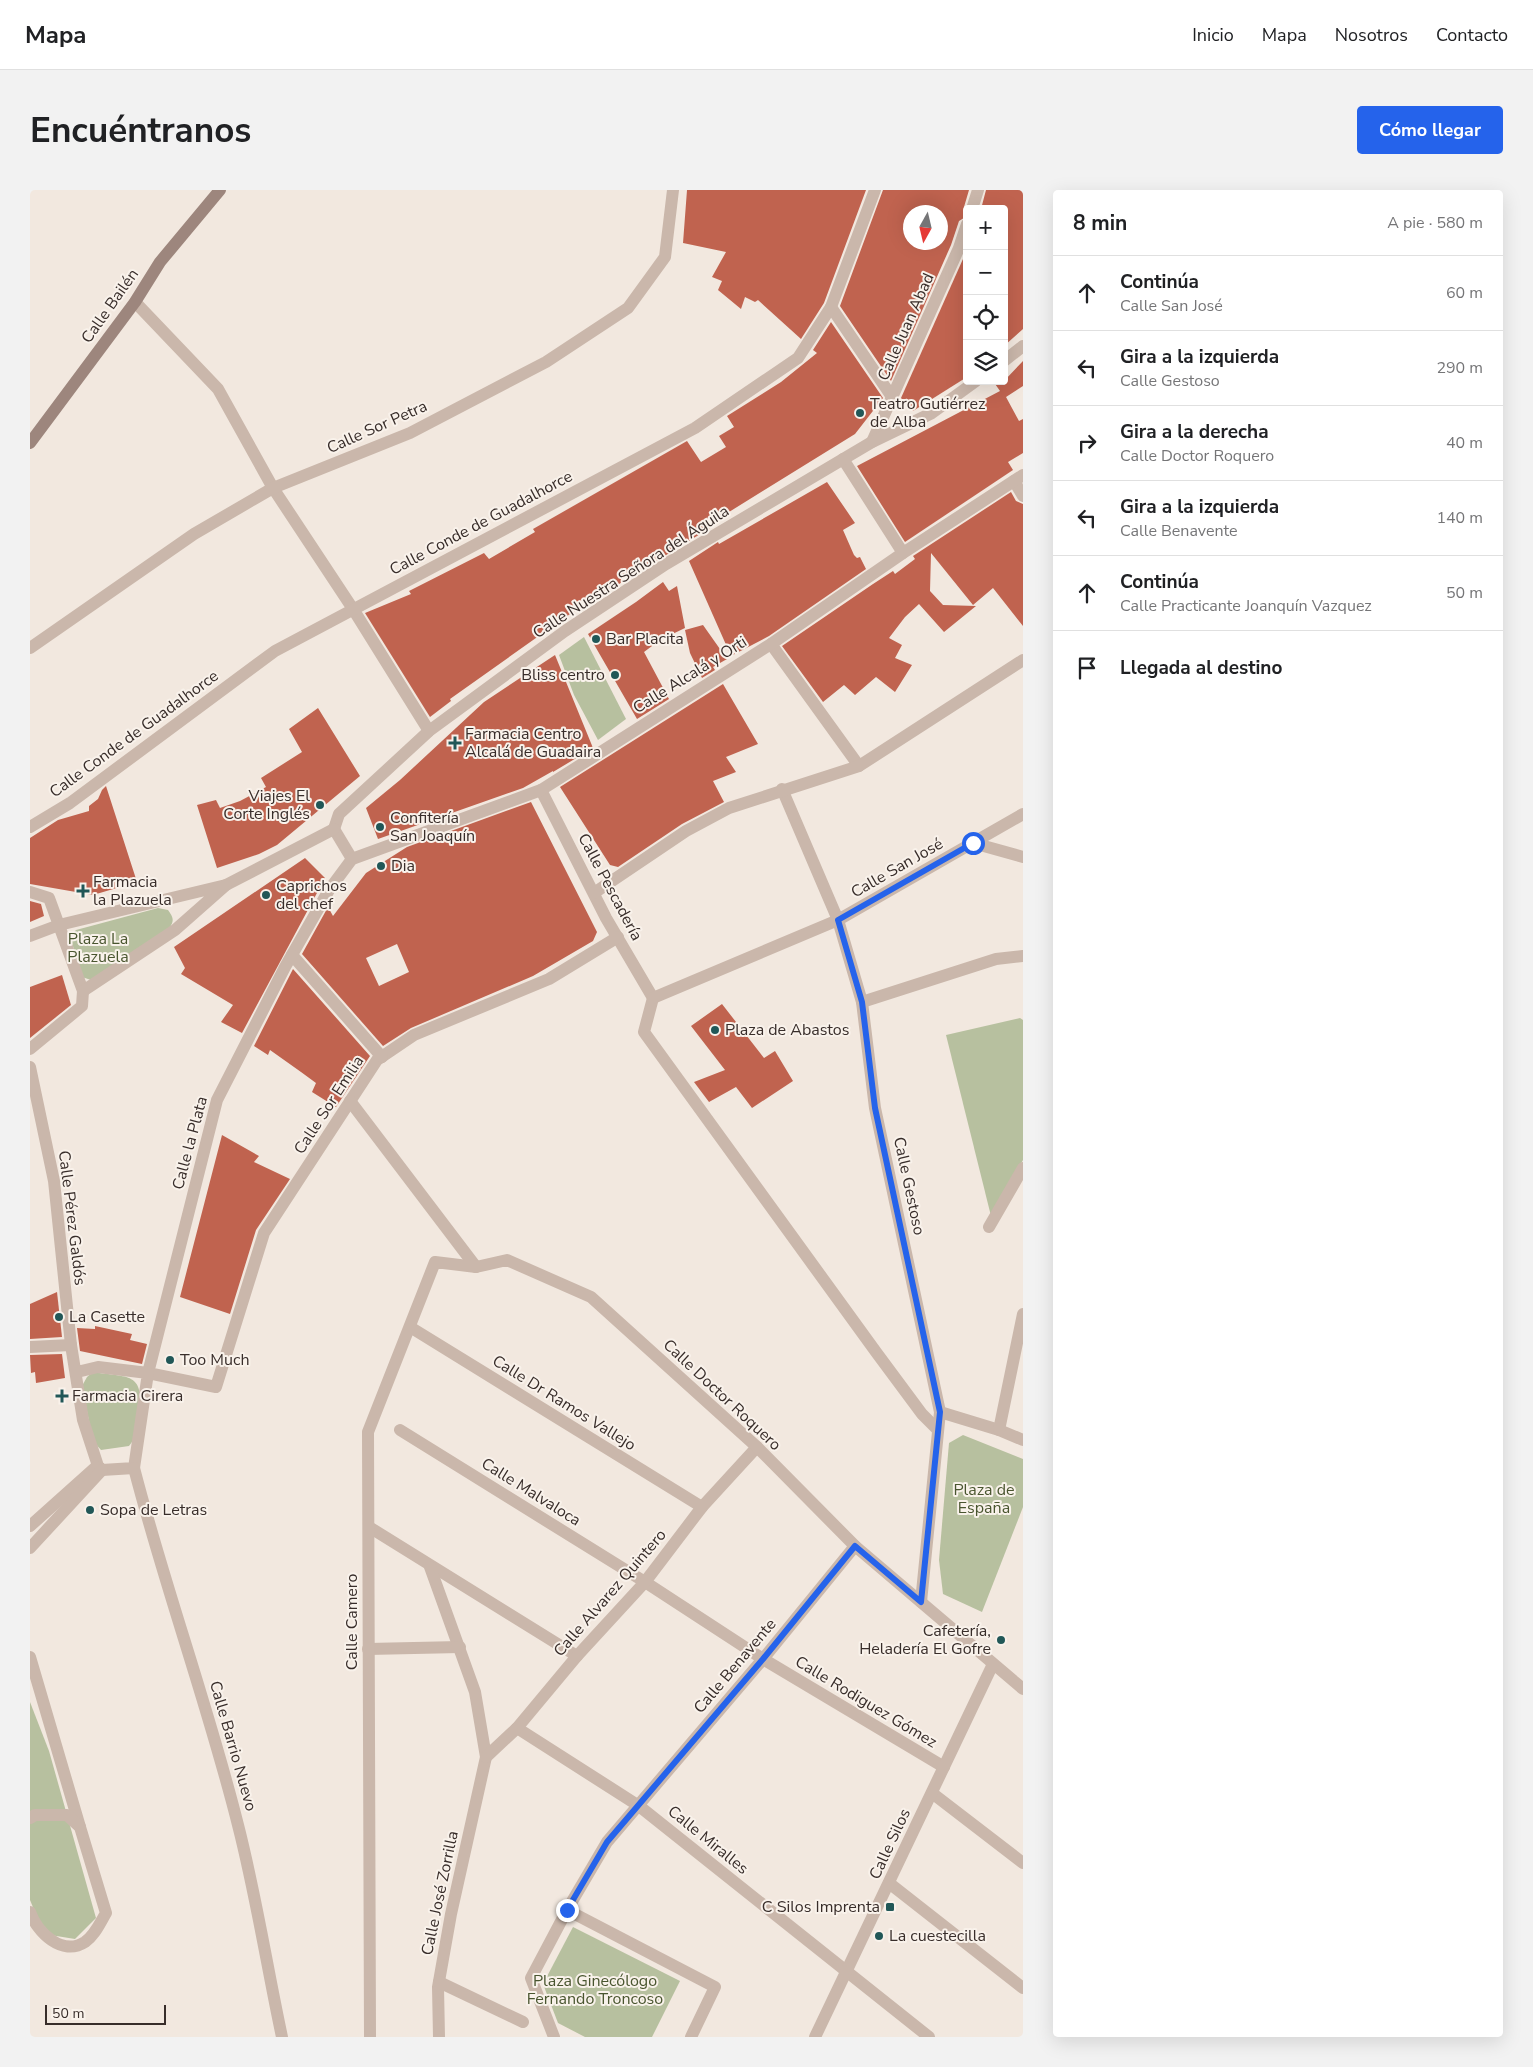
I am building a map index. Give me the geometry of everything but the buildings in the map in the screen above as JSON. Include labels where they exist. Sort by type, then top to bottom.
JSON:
[{"type":"main road","name":"Calle Bailén","points":[[30,443],[135,302],[160,262],[220,190]]},
{"type":"street","name":"Calle Sor Petra","points":[[30,648],[194,534],[273,488],[410,433],[546,362],[628,308],[664,257],[673,190]]},
{"type":"street","name":"Calle Conde de Guadalhorce","points":[[30,827],[70,803],[275,651],[695,428],[798,358],[831,307],[876,190]]},
{"type":"street","points":[[973,205],[978,190]]},
{"type":"street","name":"Calle Juan Abad","points":[[872,442],[963,236]]},
{"type":"street","points":[[135,302],[218,388],[273,488],[353,609],[429,731]]},
{"type":"street","points":[[831,307],[892,397]]},
{"type":"street","points":[[1008,359],[1023,346]]},
{"type":"street","name":"Calle Nuestra Señora del Águila","points":[[334,829],[338,814],[429,731],[565,631],[666,564],[872,442],[932,413],[970,385]]},
{"type":"street","points":[[843,459],[903,553]]},
{"type":"street","points":[[1018,478],[1023,496]]},
{"type":"street","name":"Calle Alcalá y Orti","points":[[352,859],[541,790],[771,644],[903,553],[1018,478]]},
{"type":"street","points":[[771,644],[859,766]]},
{"type":"street","points":[[594,893],[686,831],[730,808],[782,789],[859,766],[1023,660]]},
{"type":"street","name":"Calle Gestoso","points":[[782,789],[838,920],[862,1002],[875,1108],[940,1412],[921,1602]]},
{"type":"street","name":"Calle Pescadería","points":[[541,790],[594,893],[653,998]]},
{"type":"street","name":"Calle San José","points":[[653,998],[838,920],[1023,814]]},
{"type":"street","points":[[83,991],[175,930],[226,885],[334,829],[352,859]]},
{"type":"street","points":[[973,843],[1023,857]]},
{"type":"street","name":"Calle la Plata","points":[[134,1468],[148,1373],[217,1100],[292,955],[333,884],[352,859]]},
{"type":"street","points":[[30,936],[59,925],[226,885]]},
{"type":"street","points":[[30,892],[49,898],[83,991],[82,1006],[30,1049]]},
{"type":"street","name":"Calle Sor Emilia","points":[[148,1373],[216,1387],[264,1233],[377,1060],[414,1035],[549,979],[618,937]]},
{"type":"street","points":[[292,955],[382,1057]]},
{"type":"street","points":[[862,1002],[996,959],[1023,956]]},
{"type":"street","points":[[653,998],[644,1032],[876,1352],[922,1414],[938,1430]]},
{"type":"street","name":"Calle Pérez Galdós","points":[[30,1067],[54,1181],[71,1345],[77,1372],[83,1420],[100,1468]]},
{"type":"street","points":[[350,1101],[476,1267]]},
{"type":"street","points":[[989,1227],[1023,1168]]},
{"type":"street","name":"Calle Doctor Roquero","points":[[476,1267],[507,1260],[591,1297],[756,1447],[855,1546],[992,1664],[1023,1688]]},
{"type":"street","name":"Calle Camero","points":[[370,2037],[368,1432],[435,1262],[476,1267]]},
{"type":"street","points":[[999,1430],[1023,1314]]},
{"type":"street","name":"Calle Dr Ramos Vallejo","points":[[410,1327],[702,1507]]},
{"type":"street","points":[[30,1347],[71,1345]]},
{"type":"street","points":[[77,1372],[98,1367],[148,1373]]},
{"type":"street","points":[[940,1412],[999,1430],[1023,1440]]},
{"type":"street","name":"Calle Malvaloca","points":[[400,1430],[645,1582]]},
{"type":"street","name":"Calle Alvarez Quintero","points":[[486,1757],[517,1728],[577,1656],[645,1582],[702,1507],[756,1447]]},
{"type":"street","points":[[30,1548],[100,1468]]},
{"type":"street","points":[[30,1526],[100,1468],[134,1468]]},
{"type":"street","name":"Calle Barrio Nuevo","points":[[134,1468],[152,1536],[190,1652],[238,1826],[282,2037]]},
{"type":"street","points":[[369,1527],[430,1567],[577,1656]]},
{"type":"street","name":"Calle Benavente","points":[[554,2037],[531,1978],[567,1910],[607,1842],[763,1659],[855,1546]]},
{"type":"street","points":[[430,1567],[475,1692],[486,1757]]},
{"type":"street","name":"Calle Rodiguez Gómez","points":[[645,1582],[763,1659],[944,1767]]},
{"type":"street","points":[[368,1650],[460,1647]]},
{"type":"street","points":[[30,1657],[106,1913],[96,1931],[84,1943],[70,1946],[49,1940],[34,1925],[30,1912]]},
{"type":"street","name":"Calle Silos","points":[[815,2037],[992,1664]]},
{"type":"street","name":"Calle Miralles","points":[[517,1728],[639,1806],[929,2037]]},
{"type":"street","name":"Calle José Zorrilla","points":[[439,2037],[438,1982],[486,1757]]},
{"type":"street","points":[[932,1793],[1023,1864]]},
{"type":"street","points":[[30,1818],[35,1815],[67,1815],[80,1827]]},
{"type":"street","points":[[889,1882],[1023,1988]]},
{"type":"street","points":[[567,1910],[715,1987],[691,2037]]},
{"type":"street","points":[[438,1982],[523,2022]]},
{"type":"green space","points":[[584,637],[626,719],[598,740],[574,695],[559,655]]},
{"type":"green space","name":"Plaza La Plazuela","points":[[158,908],[168,910],[171,915],[173,921],[169,928],[91,980],[82,977],[70,936],[76,930]]},
{"type":"green space","points":[[1020,1018],[1023,1020],[1023,1160],[991,1216],[946,1035]]},
{"type":"green space","points":[[93,1372],[125,1377],[136,1383],[140,1400],[139,1414],[135,1435],[129,1446],[101,1450],[93,1441],[82,1386],[87,1377]]},
{"type":"green space","name":"Plaza de España","points":[[963,1435],[1023,1459],[1023,1507],[982,1612],[943,1594],[939,1560],[949,1443]]},
{"type":"green space","points":[[30,1702],[49,1751],[96,1918],[75,1939],[44,1934],[30,1900]]},
{"type":"green space","name":"Plaza Ginecólogo Fernando Troncoso","points":[[573,1927],[680,1981],[652,2037],[585,2037],[558,2023],[543,1984]]},
{"type":"place","name":"Teatro Gutiérrez de Alba","points":[[860,413]]},
{"type":"place","name":"Bar Placita","points":[[596,639]]},
{"type":"place","name":"Bliss centro","points":[[615,675]]},
{"type":"place","name":"Farmacia Centro Alcalá de Guadaira","points":[[455,743]]},
{"type":"place","name":"Viajes El Corte Inglés","points":[[320,805]]},
{"type":"place","name":"Confitería San Joaquín","points":[[380,827]]},
{"type":"place","name":"Dia","points":[[381,866]]},
{"type":"place","name":"Farmacia la Plazuela","points":[[83,891]]},
{"type":"place","name":"Caprichos del chef","points":[[266,895]]},
{"type":"place","name":"Plaza de Abastos","points":[[715,1030]]},
{"type":"place","name":"La Casette","points":[[59,1317]]},
{"type":"place","name":"Too Much","points":[[170,1360]]},
{"type":"place","name":"Farmacia Cirera","points":[[62,1396]]},
{"type":"place","name":"Sopa de Letras","points":[[90,1510]]},
{"type":"place","name":"Cafetería, Heladería El Gofre","points":[[1001,1640]]},
{"type":"place","name":"C Silos Imprenta","points":[[890,1907]]},
{"type":"place","name":"La cuestecilla","points":[[879,1936]]},
{"type":"route","points":[[567,1910],[607,1842],[763,1659],[855,1546],[921,1602],[940,1412],[875,1108],[862,1002],[838,920],[973,843]]}]
